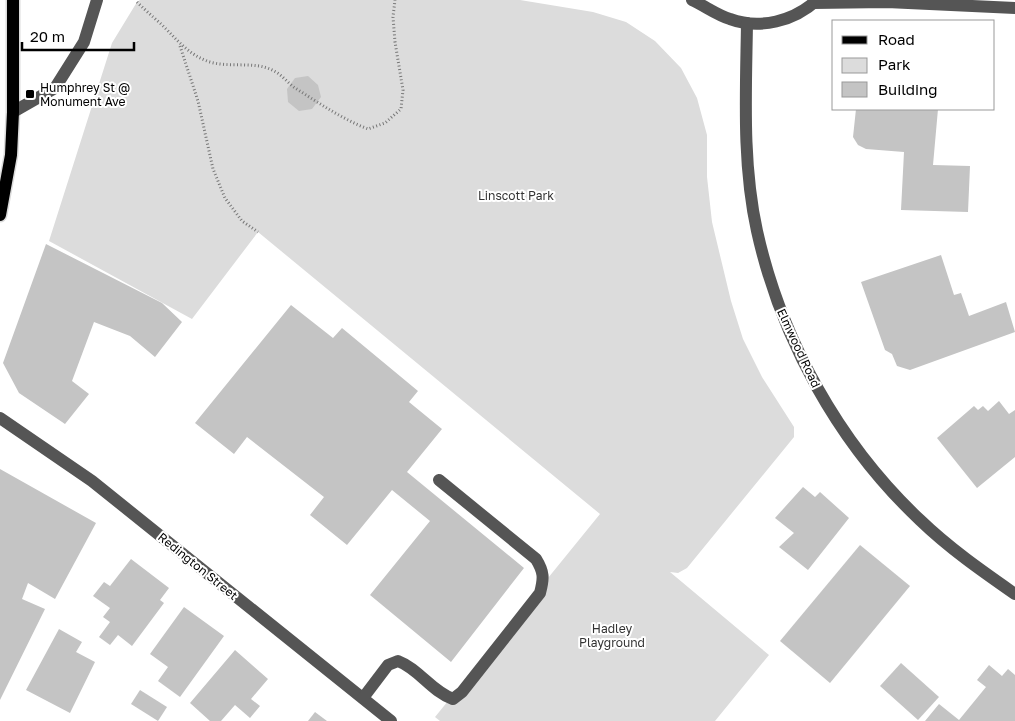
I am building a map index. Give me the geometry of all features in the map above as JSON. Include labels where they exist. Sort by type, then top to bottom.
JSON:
[{"type":"main road","points":[[0,215],[11,155],[13,0]]},
{"type":"street","points":[[13,112],[55,88],[84,42],[97,0]]},
{"type":"street","points":[[699,2],[731,20],[747,23],[777,22],[794,16],[815,2],[887,2],[1015,8]]},
{"type":"street","name":"Elmwood Road","points":[[747,23],[746,125],[750,189],[756,230],[789,330],[822,396],[851,443],[881,479],[920,520],[968,562],[1015,594]]},
{"type":"street","name":"Redington Street","points":[[0,418],[92,480],[389,720]]},
{"type":"street","points":[[363,698],[388,665],[398,661],[406,664],[439,692],[453,699],[462,692],[540,593],[543,582],[542,570],[536,559],[439,480]]},
{"type":"path","points":[[137,2],[180,45],[206,61],[273,70],[294,87],[334,113],[368,129],[385,123],[401,109],[403,90],[395,42],[393,17],[395,0]]},
{"type":"path","points":[[180,45],[198,101],[213,169],[226,198],[242,221],[258,232]]},
{"type":"green space","name":"Linscott Park","points":[[140,0],[520,0],[593,12],[626,22],[655,41],[681,68],[697,98],[707,135],[707,177],[712,222],[731,301],[743,339],[762,377],[794,427],[794,437],[687,568],[678,573],[670,572],[769,655],[715,721],[440,721],[435,717],[600,514],[258,232],[192,319],[49,241],[112,43]]},
{"type":"building","points":[[308,76],[318,85],[321,97],[312,109],[299,111],[288,102],[287,89],[295,78]]},
{"type":"building","points":[[856,110],[938,110],[933,165],[970,166],[968,212],[901,210],[904,152],[866,149],[858,145],[853,137]]},
{"type":"building","points":[[46,244],[162,303],[182,322],[155,357],[130,336],[94,322],[72,381],[89,394],[65,424],[19,393],[3,363]]},
{"type":"building","points":[[941,255],[954,295],[961,293],[969,316],[1006,302],[1015,332],[910,370],[897,366],[892,354],[885,350],[861,282]]},
{"type":"building","points":[[291,305],[333,338],[342,328],[418,391],[409,402],[442,429],[407,472],[524,568],[451,662],[370,595],[430,521],[392,490],[347,545],[310,515],[324,497],[247,437],[234,454],[195,423]]},
{"type":"building","points":[[999,401],[1009,414],[1015,410],[1015,457],[977,488],[937,438],[974,406],[978,410],[983,406],[988,411]]},
{"type":"building","points":[[0,469],[96,523],[55,599],[28,583],[22,599],[45,609],[0,700]]},
{"type":"building","points":[[803,487],[815,497],[820,492],[849,518],[808,570],[779,547],[794,533],[775,518]]},
{"type":"building","points":[[860,545],[910,586],[830,683],[780,641]]},
{"type":"building","points":[[131,559],[169,588],[160,600],[164,603],[132,646],[118,635],[110,645],[99,637],[110,622],[103,617],[110,608],[93,596],[104,582],[110,586]]},
{"type":"building","points":[[184,607],[224,636],[180,697],[158,681],[168,667],[150,654]]},
{"type":"building","points":[[59,629],[82,642],[76,652],[95,662],[70,713],[26,690]]},
{"type":"building","points":[[235,650],[268,679],[251,699],[260,706],[250,718],[235,705],[221,721],[210,721],[190,703]]},
{"type":"building","points":[[901,663],[939,697],[918,720],[880,686]]},
{"type":"building","points":[[989,665],[1002,676],[1008,669],[1015,675],[1015,721],[925,721],[939,704],[959,720],[986,687],[977,680]]},
{"type":"building","points":[[140,690],[167,707],[158,721],[131,704]]},
{"type":"building","points":[[315,712],[327,721],[308,721]]},
{"type":"place","name":"Humphrey St @ Monument Ave","points":[[30,94]]},
{"type":"park label","name":"Hadley Playground","points":[[612,635]]}]
